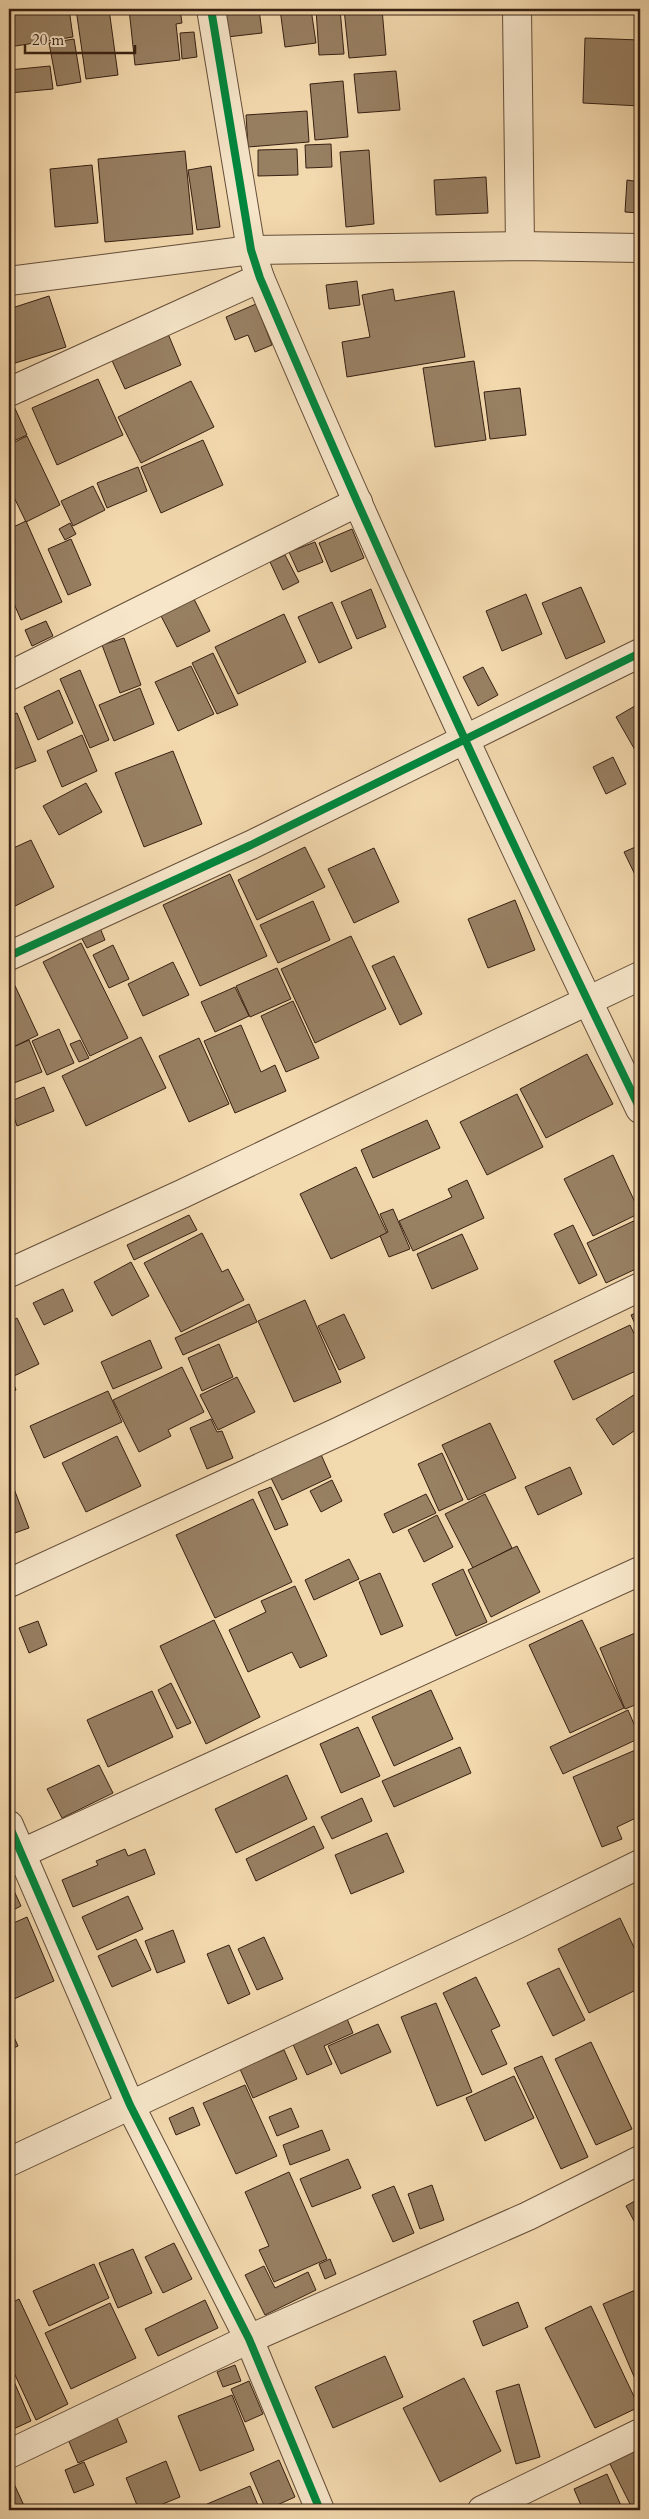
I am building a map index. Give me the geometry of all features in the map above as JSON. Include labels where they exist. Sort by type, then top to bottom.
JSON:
[{"type":"street","points":[[211,9],[251,250],[260,278],[358,502],[466,739],[640,1109]]},
{"type":"street","points":[[517,9],[520,246]]},
{"type":"street","points":[[9,281],[251,250],[520,246],[640,248]]},
{"type":"street","points":[[9,392],[260,278]]},
{"type":"street","points":[[9,676],[358,502]]},
{"type":"street","points":[[9,956],[251,845],[640,653]]},
{"type":"street","points":[[9,1273],[182,1194],[589,1002],[640,976]]},
{"type":"street","points":[[9,1583],[340,1431],[640,1287]]},
{"type":"street","points":[[15,1856],[640,1572]]},
{"type":"street","points":[[9,1826],[15,1856],[130,2105],[249,2339],[320,2510]]},
{"type":"street","points":[[9,2162],[518,1924],[640,1864]]},
{"type":"street","points":[[9,2454],[249,2339],[528,2216],[640,2160]]},
{"type":"street","points":[[482,2510],[640,2433]]},
{"type":"building","points":[[9,9],[69,9],[73,37],[9,47]]},
{"type":"building","points":[[76,9],[109,9],[118,75],[86,79]]},
{"type":"building","points":[[129,9],[180,9],[182,23],[176,24],[180,60],[135,65]]},
{"type":"building","points":[[224,9],[259,9],[262,33],[227,37]]},
{"type":"building","points":[[280,9],[311,9],[316,43],[285,47]]},
{"type":"building","points":[[316,9],[340,9],[344,54],[319,55]]},
{"type":"building","points":[[344,9],[382,9],[386,55],[349,58]]},
{"type":"building","points":[[194,32],[197,57],[182,59],[180,33]]},
{"type":"building","points":[[585,38],[640,40],[640,106],[583,103]]},
{"type":"building","points":[[74,39],[81,82],[57,86],[49,43]]},
{"type":"building","points":[[50,66],[53,89],[9,93],[9,70]]},
{"type":"building","points":[[396,71],[400,110],[358,113],[354,74]]},
{"type":"building","points":[[343,81],[348,137],[315,140],[310,84]]},
{"type":"building","points":[[307,111],[309,142],[248,147],[246,115]]},
{"type":"building","points":[[331,144],[332,167],[306,168],[305,145]]},
{"type":"building","points":[[297,149],[298,175],[258,176],[258,150]]},
{"type":"building","points":[[369,150],[374,224],[346,227],[340,152]]},
{"type":"building","points":[[185,151],[193,234],[105,242],[98,159]]},
{"type":"building","points":[[92,165],[98,223],[55,227],[50,169]]},
{"type":"building","points":[[211,166],[220,227],[197,230],[188,170]]},
{"type":"building","points":[[486,177],[488,213],[436,215],[434,180]]},
{"type":"building","points":[[627,180],[640,182],[640,213],[625,212]]},
{"type":"building","points":[[357,281],[360,305],[329,309],[326,285]]},
{"type":"building","points":[[393,289],[395,301],[454,291],[465,357],[347,377],[342,342],[370,337],[362,295]]},
{"type":"building","points":[[49,296],[66,347],[9,365],[9,309]]},
{"type":"building","points":[[256,304],[272,345],[255,352],[248,335],[235,340],[226,317]]},
{"type":"building","points":[[166,329],[181,365],[125,389],[109,354]]},
{"type":"building","points":[[474,361],[486,440],[435,447],[423,368]]},
{"type":"building","points":[[98,379],[123,435],[57,465],[32,408]]},
{"type":"building","points":[[191,381],[214,427],[141,463],[118,417]]},
{"type":"building","points":[[520,388],[526,435],[490,439],[484,392]]},
{"type":"building","points":[[13,404],[27,435],[9,443],[9,406]]},
{"type":"building","points":[[27,436],[60,505],[26,522],[9,487],[9,445]]},
{"type":"building","points":[[203,440],[223,485],[161,513],[141,467]]},
{"type":"building","points":[[138,467],[147,491],[107,508],[97,483]]},
{"type":"building","points":[[93,486],[105,510],[73,526],[61,501]]},
{"type":"building","points":[[26,521],[62,602],[21,620],[9,592],[9,529]]},
{"type":"building","points":[[70,523],[76,534],[65,540],[59,529]]},
{"type":"building","points":[[352,529],[364,558],[331,572],[319,543]]},
{"type":"building","points":[[71,539],[91,585],[68,595],[48,549]]},
{"type":"building","points":[[315,542],[323,562],[298,572],[289,552]]},
{"type":"building","points":[[285,555],[299,582],[283,590],[270,562]]},
{"type":"building","points":[[581,587],[605,642],[566,659],[542,603]]},
{"type":"building","points":[[371,589],[386,627],[357,639],[341,602]]},
{"type":"building","points":[[526,594],[542,634],[502,651],[486,611]]},
{"type":"building","points":[[193,597],[210,631],[177,647],[160,614]]},
{"type":"building","points":[[332,602],[352,648],[319,663],[298,617]]},
{"type":"building","points":[[284,614],[306,662],[238,694],[215,647]]},
{"type":"building","points":[[46,621],[53,636],[32,646],[25,630]]},
{"type":"building","points":[[124,638],[141,685],[120,693],[102,645]]},
{"type":"building","points":[[213,653],[238,705],[217,714],[192,663]]},
{"type":"building","points":[[191,666],[214,714],[178,731],[155,682]]},
{"type":"building","points":[[483,667],[498,695],[478,706],[463,677]]},
{"type":"building","points":[[80,670],[109,740],[90,748],[60,679]]},
{"type":"building","points":[[140,688],[154,724],[114,741],[99,705]]},
{"type":"building","points":[[59,690],[73,723],[38,740],[24,707]]},
{"type":"building","points":[[640,703],[640,757],[639,757],[616,717]]},
{"type":"building","points":[[17,713],[36,761],[12,770],[9,760],[9,716]]},
{"type":"building","points":[[82,735],[97,771],[62,787],[47,751]]},
{"type":"building","points":[[173,751],[202,824],[144,847],[115,773]]},
{"type":"building","points":[[613,757],[626,784],[606,794],[593,767]]},
{"type":"building","points":[[86,783],[102,812],[59,835],[43,806]]},
{"type":"building","points":[[31,840],[54,887],[9,909],[9,850]]},
{"type":"building","points":[[640,845],[640,885],[624,852]]},
{"type":"building","points":[[305,847],[325,887],[257,920],[238,880]]},
{"type":"building","points":[[374,848],[399,902],[354,923],[328,869]]},
{"type":"building","points":[[230,874],[267,956],[200,986],[163,905]]},
{"type":"building","points":[[515,900],[535,950],[488,968],[468,919]]},
{"type":"building","points":[[313,901],[330,940],[278,963],[260,925]]},
{"type":"building","points":[[100,928],[105,940],[87,948],[81,937]]},
{"type":"building","points":[[351,936],[386,1009],[315,1043],[281,969]]},
{"type":"building","points":[[81,943],[128,1038],[90,1056],[43,962]]},
{"type":"building","points":[[113,945],[129,979],[109,988],[93,955]]},
{"type":"building","points":[[394,956],[422,1014],[400,1025],[372,966]]},
{"type":"building","points":[[173,962],[189,995],[143,1016],[128,984]]},
{"type":"building","points":[[277,968],[291,999],[250,1017],[236,986]]},
{"type":"building","points":[[9,973],[38,1035],[11,1048],[9,1043]]},
{"type":"building","points":[[235,987],[249,1016],[215,1032],[201,1002]]},
{"type":"building","points":[[293,1001],[319,1058],[286,1072],[261,1016]]},
{"type":"building","points":[[241,1025],[261,1072],[275,1065],[286,1091],[235,1113],[204,1041]]},
{"type":"building","points":[[59,1029],[74,1063],[47,1075],[32,1041]]},
{"type":"building","points":[[141,1037],[166,1088],[86,1126],[62,1076]]},
{"type":"building","points":[[199,1038],[229,1104],[189,1122],[159,1056]]},
{"type":"building","points":[[29,1040],[42,1072],[9,1085],[9,1049]]},
{"type":"building","points":[[80,1040],[89,1058],[79,1062],[70,1044]]},
{"type":"building","points":[[587,1054],[613,1104],[546,1138],[520,1089]]},
{"type":"building","points":[[44,1087],[54,1111],[17,1126],[9,1102]]},
{"type":"building","points":[[517,1094],[543,1147],[487,1175],[460,1122]]},
{"type":"building","points":[[427,1120],[440,1148],[373,1178],[361,1150]]},
{"type":"building","points":[[613,1155],[640,1213],[593,1236],[564,1179]]},
{"type":"building","points":[[356,1167],[387,1233],[331,1259],[300,1194]]},
{"type":"building","points":[[467,1180],[484,1218],[413,1251],[399,1221],[452,1197],[448,1189]]},
{"type":"building","points":[[393,1209],[410,1249],[389,1257],[380,1236],[388,1232],[380,1214]]},
{"type":"building","points":[[189,1215],[197,1230],[134,1260],[127,1245]]},
{"type":"building","points":[[640,1218],[640,1267],[606,1283],[587,1243]]},
{"type":"building","points":[[573,1225],[597,1275],[579,1284],[554,1234]]},
{"type":"building","points":[[202,1233],[222,1272],[228,1269],[244,1300],[181,1332],[144,1263]]},
{"type":"building","points":[[462,1234],[478,1269],[432,1289],[417,1254]]},
{"type":"building","points":[[131,1262],[149,1296],[112,1316],[94,1282]]},
{"type":"building","points":[[63,1289],[73,1311],[44,1325],[33,1303]]},
{"type":"building","points":[[305,1300],[341,1382],[294,1402],[258,1321]]},
{"type":"building","points":[[249,1304],[257,1322],[183,1355],[175,1338]]},
{"type":"building","points":[[640,1311],[640,1335],[631,1315]]},
{"type":"building","points":[[344,1314],[365,1358],[339,1370],[318,1326]]},
{"type":"building","points":[[17,1318],[39,1364],[14,1376],[9,1365],[9,1322]]},
{"type":"building","points":[[630,1325],[640,1346],[640,1369],[573,1400],[554,1361]]},
{"type":"building","points":[[150,1340],[162,1368],[113,1389],[101,1362]]},
{"type":"building","points":[[219,1344],[233,1377],[202,1391],[188,1358]]},
{"type":"building","points":[[182,1367],[204,1412],[168,1430],[171,1436],[139,1452],[113,1400]]},
{"type":"building","points":[[9,1372],[16,1390],[9,1394]]},
{"type":"building","points":[[237,1377],[255,1412],[218,1430],[200,1395]]},
{"type":"building","points":[[108,1391],[122,1422],[44,1458],[30,1426]]},
{"type":"building","points":[[640,1391],[640,1427],[613,1445],[596,1419]]},
{"type":"building","points":[[211,1419],[217,1432],[222,1431],[233,1458],[207,1469],[190,1428]]},
{"type":"building","points":[[490,1423],[516,1478],[468,1500],[442,1445]]},
{"type":"building","points":[[117,1436],[141,1486],[86,1512],[62,1463]]},
{"type":"building","points":[[319,1450],[331,1477],[282,1500],[269,1474]]},
{"type":"building","points":[[442,1453],[463,1500],[439,1511],[418,1464]]},
{"type":"building","points":[[570,1467],[582,1494],[538,1515],[525,1487]]},
{"type":"building","points":[[332,1480],[342,1501],[321,1512],[310,1491]]},
{"type":"building","points":[[11,1481],[29,1528],[9,1535],[9,1482]]},
{"type":"building","points":[[271,1487],[288,1525],[275,1530],[258,1492]]},
{"type":"building","points":[[426,1494],[436,1513],[393,1533],[384,1514]]},
{"type":"building","points":[[485,1494],[512,1548],[473,1568],[445,1514]]},
{"type":"building","points":[[253,1499],[292,1582],[215,1618],[176,1535]]},
{"type":"building","points":[[437,1515],[453,1547],[424,1562],[408,1530]]},
{"type":"building","points":[[517,1546],[540,1592],[491,1617],[468,1570]]},
{"type":"building","points":[[349,1559],[359,1579],[314,1600],[305,1580]]},
{"type":"building","points":[[463,1569],[487,1622],[456,1636],[432,1584]]},
{"type":"building","points":[[380,1573],[403,1626],[381,1635],[359,1582]]},
{"type":"building","points":[[295,1586],[327,1656],[300,1668],[292,1652],[248,1672],[229,1630],[266,1612],[261,1601]]},
{"type":"building","points":[[214,1620],[260,1717],[206,1744],[160,1646]]},
{"type":"building","points":[[582,1620],[624,1708],[570,1733],[529,1645]]},
{"type":"building","points":[[38,1621],[47,1645],[29,1653],[19,1628]]},
{"type":"building","points":[[640,1631],[640,1703],[625,1709],[600,1648]]},
{"type":"building","points":[[171,1683],[191,1723],[177,1729],[158,1690]]},
{"type":"building","points":[[431,1690],[453,1739],[394,1766],[372,1717]]},
{"type":"building","points":[[152,1691],[173,1737],[108,1767],[87,1720]]},
{"type":"building","points":[[628,1710],[640,1738],[563,1774],[550,1747]]},
{"type":"building","points":[[358,1727],[380,1776],[341,1793],[320,1744]]},
{"type":"building","points":[[460,1747],[471,1773],[394,1807],[382,1781]]},
{"type":"building","points":[[640,1748],[640,1816],[617,1827],[622,1839],[602,1847],[573,1777]]},
{"type":"building","points":[[99,1765],[113,1793],[62,1818],[47,1789]]},
{"type":"building","points":[[287,1775],[307,1819],[236,1853],[215,1809]]},
{"type":"building","points":[[362,1798],[372,1821],[332,1839],[321,1817]]},
{"type":"building","points":[[314,1826],[324,1848],[256,1881],[246,1859]]},
{"type":"building","points":[[387,1833],[404,1872],[351,1894],[335,1855]]},
{"type":"building","points":[[125,1849],[128,1856],[145,1849],[155,1874],[73,1907],[62,1880],[98,1865],[96,1861]]},
{"type":"building","points":[[9,1880],[21,1906],[9,1912]]},
{"type":"building","points":[[128,1896],[143,1929],[97,1950],[82,1917]]},
{"type":"building","points":[[27,1917],[54,1981],[14,1999],[9,1986],[9,1925]]},
{"type":"building","points":[[620,1918],[640,1960],[640,1988],[589,2013],[558,1949]]},
{"type":"building","points":[[173,1930],[185,1962],[157,1973],[145,1941]]},
{"type":"building","points":[[264,1937],[283,1979],[257,1990],[238,1949]]},
{"type":"building","points":[[136,1939],[151,1970],[112,1987],[98,1956]]},
{"type":"building","points":[[229,1945],[250,1994],[228,2004],[207,1954]]},
{"type":"building","points":[[559,1968],[585,2020],[553,2036],[527,1983]]},
{"type":"building","points":[[476,1977],[500,2026],[491,2030],[507,2064],[482,2075],[443,1993]]},
{"type":"building","points":[[436,2003],[472,2092],[437,2106],[401,2017]]},
{"type":"building","points":[[345,2014],[353,2033],[324,2046],[332,2064],[307,2075],[290,2038]]},
{"type":"building","points":[[378,2024],[391,2052],[341,2074],[328,2046]]},
{"type":"building","points":[[9,2026],[18,2046],[9,2050]]},
{"type":"building","points":[[591,2042],[632,2129],[596,2145],[555,2059]]},
{"type":"building","points":[[284,2050],[297,2079],[253,2098],[240,2069]]},
{"type":"building","points":[[542,2056],[588,2157],[561,2169],[514,2068]]},
{"type":"building","points":[[514,2076],[534,2118],[485,2141],[466,2098]]},
{"type":"building","points":[[245,2085],[277,2156],[236,2174],[203,2103]]},
{"type":"building","points":[[193,2107],[200,2125],[176,2135],[169,2118]]},
{"type":"building","points":[[291,2108],[299,2127],[277,2136],[269,2117]]},
{"type":"building","points":[[322,2130],[330,2150],[290,2165],[283,2145]]},
{"type":"building","points":[[348,2159],[361,2188],[312,2207],[300,2179]]},
{"type":"building","points":[[289,2172],[327,2259],[274,2282],[259,2250],[269,2246],[245,2192]]},
{"type":"building","points":[[432,2185],[444,2220],[420,2229],[408,2194]]},
{"type":"building","points":[[394,2186],[414,2233],[393,2242],[372,2195]]},
{"type":"building","points":[[640,2198],[640,2232],[626,2206]]},
{"type":"building","points":[[174,2243],[192,2279],[163,2293],[145,2257]]},
{"type":"building","points":[[133,2249],[152,2293],[118,2308],[99,2263]]},
{"type":"building","points":[[330,2259],[336,2274],[325,2279],[319,2264]]},
{"type":"building","points":[[94,2264],[109,2298],[49,2326],[33,2291]]},
{"type":"building","points":[[264,2266],[275,2288],[308,2272],[316,2290],[265,2315],[245,2275]]},
{"type":"building","points":[[640,2288],[640,2385],[638,2386],[603,2304]]},
{"type":"building","points":[[19,2299],[68,2404],[36,2420],[9,2362],[9,2304]]},
{"type":"building","points":[[205,2300],[218,2328],[158,2356],[145,2329]]},
{"type":"building","points":[[518,2302],[528,2327],[483,2346],[473,2321]]},
{"type":"building","points":[[110,2303],[136,2358],[71,2389],[45,2333]]},
{"type":"building","points":[[591,2306],[639,2407],[595,2428],[545,2328]]},
{"type":"building","points":[[385,2356],[403,2397],[333,2428],[315,2387]]},
{"type":"building","points":[[235,2365],[241,2381],[223,2387],[217,2372]]},
{"type":"building","points":[[9,2370],[31,2421],[9,2431]]},
{"type":"building","points":[[464,2378],[501,2451],[440,2482],[403,2408]]},
{"type":"building","points":[[249,2381],[263,2414],[245,2422],[231,2389]]},
{"type":"building","points":[[519,2384],[540,2457],[516,2464],[496,2391]]},
{"type":"building","points":[[232,2395],[254,2450],[200,2471],[178,2416]]},
{"type":"building","points":[[116,2416],[127,2442],[78,2463],[67,2437]]},
{"type":"building","points":[[632,2448],[640,2465],[640,2510],[633,2510],[608,2460]]},
{"type":"building","points":[[279,2460],[295,2497],[266,2510],[250,2473]]},
{"type":"building","points":[[166,2461],[180,2497],[148,2510],[139,2510],[126,2478]]},
{"type":"building","points":[[84,2462],[94,2485],[74,2493],[65,2470]]},
{"type":"building","points":[[607,2474],[623,2510],[583,2510],[574,2489]]},
{"type":"building","points":[[10,2475],[26,2510],[9,2510]]},
{"type":"building","points":[[250,2486],[260,2510],[210,2510],[207,2504]]},
{"type":"cycle path","points":[[211,9],[251,250],[260,278],[397,592],[541,903],[640,1109]]},
{"type":"cycle path","points":[[9,956],[251,845],[640,653]]},
{"type":"cycle path","points":[[9,1825],[130,2105],[249,2339],[320,2510]]}]
